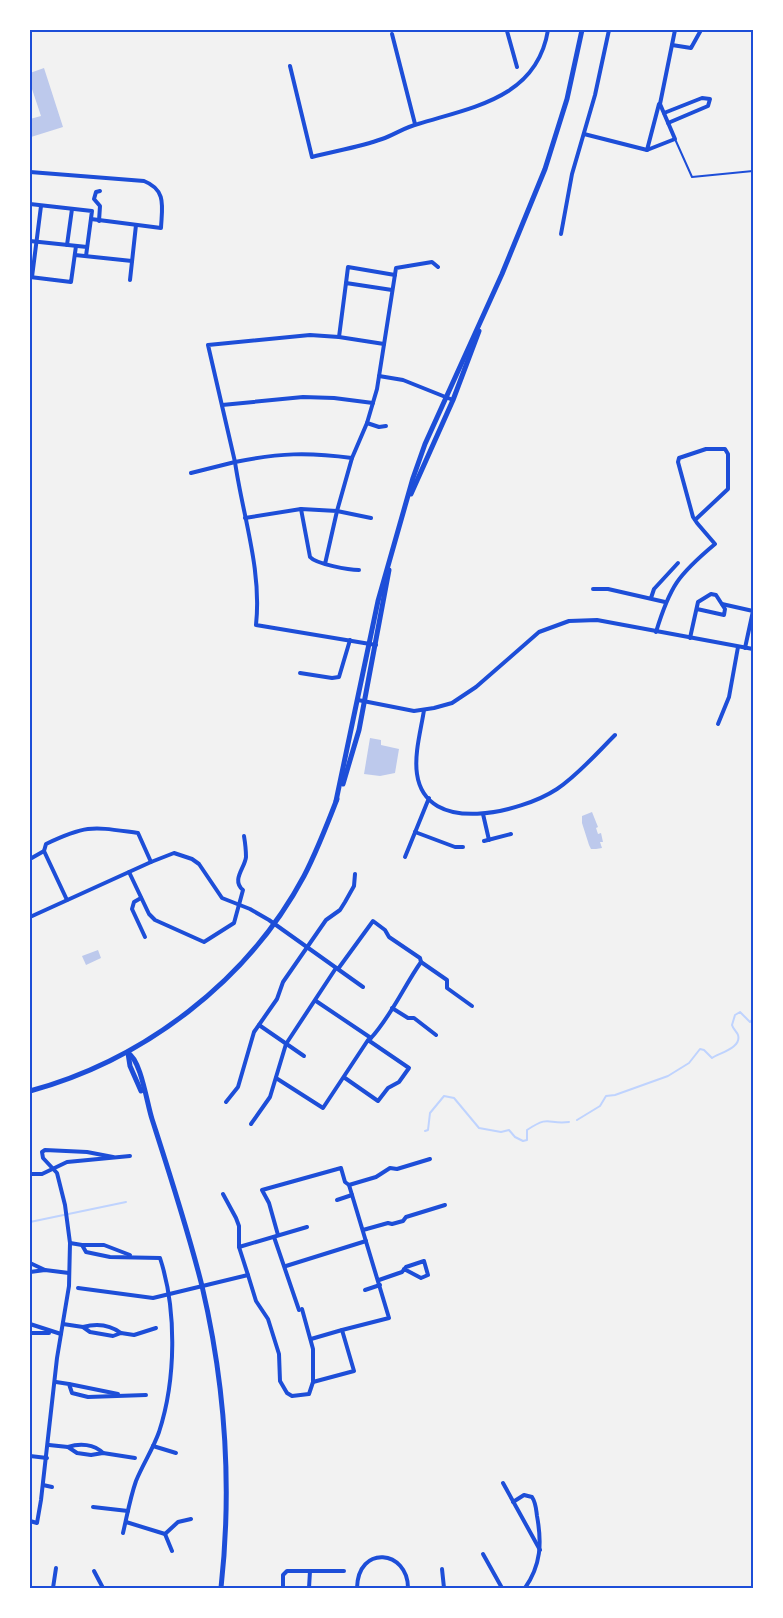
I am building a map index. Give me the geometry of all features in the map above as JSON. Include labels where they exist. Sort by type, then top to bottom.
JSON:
[{"type":"main road","points":[[336,802],[369,643],[393,547],[418,463],[509,258],[555,142],[576,59],[580,30]]},
{"type":"main road","points":[[404,508],[453,400],[484,314]]},
{"type":"main road","points":[[30,1091],[82,1074],[128,1053],[187,1012],[220,983],[246,958],[274,924],[304,876],[325,830],[354,749],[365,702],[393,547]]},
{"type":"main road","points":[[128,1053],[137,1064],[147,1105],[190,1241],[215,1350],[224,1427],[226,1516],[221,1588]]},
{"type":"street","points":[[509,30],[507,30],[517,67]]},
{"type":"street","points":[[290,66],[312,157],[382,139],[415,124],[491,101],[515,88],[524,80],[536,63],[545,45],[548,30]]},
{"type":"street","points":[[561,234],[572,174],[584,134],[609,30]]},
{"type":"street","points":[[647,150],[660,104],[675,30]]},
{"type":"street","points":[[672,46],[691,48],[702,30]]},
{"type":"street","points":[[392,34],[415,124]]},
{"type":"street","points":[[664,113],[702,98],[710,99],[708,106],[668,123]]},
{"type":"street","points":[[584,134],[647,150],[675,139],[660,104]]},
{"type":"street","points":[[30,172],[144,181],[154,184],[160,192],[161,228],[90,220]]},
{"type":"street","points":[[99,220],[100,206],[94,199],[96,192],[100,191]]},
{"type":"street","points":[[30,204],[92,211],[86,256]]},
{"type":"street","points":[[41,206],[31,277],[71,282],[76,246]]},
{"type":"street","points":[[68,245],[72,209]]},
{"type":"street","points":[[130,280],[136,225]]},
{"type":"street","points":[[30,241],[87,247]]},
{"type":"street","points":[[75,255],[132,262]]},
{"type":"street","points":[[325,564],[352,458],[373,404],[396,268],[432,262],[438,267]]},
{"type":"street","points":[[339,336],[348,268],[395,275]]},
{"type":"street","points":[[346,283],[392,290]]},
{"type":"street","points":[[376,645],[256,625],[257,577],[236,462],[208,345],[300,335],[339,336],[384,344]]},
{"type":"street","points":[[379,376],[403,380],[453,400]]},
{"type":"street","points":[[222,405],[311,396],[373,404]]},
{"type":"street","points":[[367,423],[379,427],[386,426]]},
{"type":"street","points":[[656,632],[665,602],[672,587],[683,572],[715,544],[695,520],[678,462],[679,458],[706,449],[725,449],[728,454],[728,489],[695,520]]},
{"type":"street","points":[[192,473],[236,462],[293,453],[316,453],[352,458]]},
{"type":"street","points":[[245,518],[301,509],[337,511],[371,518]]},
{"type":"street","points":[[301,509],[310,558],[313,561],[325,564],[359,570]]},
{"type":"street","points":[[650,598],[654,589],[678,562]]},
{"type":"street","points":[[593,589],[608,589],[665,602]]},
{"type":"street","points":[[690,638],[698,602],[711,594],[716,595],[725,609],[724,615],[697,609]]},
{"type":"street","points":[[722,604],[753,610],[745,648]]},
{"type":"street","points":[[358,700],[404,709],[424,710],[444,706],[460,699],[476,687],[539,632],[560,623],[591,619],[753,649]]},
{"type":"street","points":[[300,673],[332,678],[339,677],[350,640]]},
{"type":"street","points":[[718,724],[729,696],[738,647]]},
{"type":"street","points":[[424,710],[417,770],[420,786],[429,798],[440,807],[455,812],[483,814],[518,806],[547,795],[568,781],[615,735]]},
{"type":"street","points":[[405,857],[429,798]]},
{"type":"street","points":[[483,814],[489,840]]},
{"type":"street","points":[[66,900],[44,851],[46,844],[77,830],[103,828],[138,833],[151,862]]},
{"type":"street","points":[[415,832],[455,847],[463,847]]},
{"type":"street","points":[[484,841],[511,834]]},
{"type":"street","points":[[129,872],[149,914],[158,923],[204,942],[234,923],[237,905],[243,890],[239,886],[238,879],[246,857],[244,836]]},
{"type":"street","points":[[30,859],[44,851]]},
{"type":"street","points":[[30,918],[151,862],[173,854],[188,857],[199,864],[219,895],[237,905],[250,909],[274,924],[363,987]]},
{"type":"street","points":[[226,1102],[238,1087],[254,1032],[277,999],[283,982],[306,947],[326,920],[340,910],[350,895],[355,874]]},
{"type":"street","points":[[141,898],[134,902],[132,909],[145,937]]},
{"type":"street","points":[[251,1124],[270,1096],[286,1044],[337,969],[373,921],[386,930],[390,937],[420,958],[421,962],[447,980],[447,988],[472,1006]]},
{"type":"street","points":[[276,1078],[323,1108],[344,1078],[343,1076],[392,1008],[421,962]]},
{"type":"street","points":[[316,1001],[409,1068],[399,1082],[388,1088],[378,1101],[344,1078]]},
{"type":"street","points":[[392,1008],[408,1018],[414,1018],[436,1035]]},
{"type":"street","points":[[259,1025],[304,1056]]},
{"type":"street","points":[[30,1521],[38,1523],[69,1273],[70,1243],[66,1212],[57,1173],[43,1158],[43,1150],[87,1152],[113,1157]]},
{"type":"street","points":[[30,1174],[42,1174],[67,1162],[130,1156]]},
{"type":"street","points":[[349,1185],[376,1177],[390,1168],[397,1169],[430,1159]]},
{"type":"street","points":[[223,1194],[239,1226],[240,1247],[256,1301],[268,1319],[279,1354],[280,1381],[283,1388],[292,1396],[309,1394],[313,1382],[311,1339],[286,1266],[282,1262],[269,1203],[262,1190],[341,1168],[345,1182],[349,1185],[389,1318],[311,1339]]},
{"type":"street","points":[[337,1200],[352,1195]]},
{"type":"street","points":[[363,1230],[403,1221],[406,1217],[445,1205]]},
{"type":"street","points":[[240,1247],[307,1227]]},
{"type":"street","points":[[286,1266],[366,1241]]},
{"type":"street","points":[[70,1243],[82,1246],[104,1245],[132,1256]]},
{"type":"street","points":[[82,1246],[86,1252],[102,1256],[160,1258],[169,1296],[172,1322],[170,1366],[162,1419],[153,1446],[137,1478],[123,1533]]},
{"type":"street","points":[[379,1280],[404,1269],[424,1261],[428,1275],[421,1278],[404,1269]]},
{"type":"street","points":[[30,1263],[45,1270]]},
{"type":"street","points":[[30,1272],[45,1270],[69,1273]]},
{"type":"street","points":[[78,1288],[147,1298],[169,1296],[248,1275]]},
{"type":"street","points":[[365,1290],[380,1285]]},
{"type":"street","points":[[30,1324],[51,1333]]},
{"type":"street","points":[[63,1324],[83,1327],[94,1324],[113,1327],[121,1333],[134,1335],[156,1328]]},
{"type":"street","points":[[83,1327],[90,1332],[113,1336],[121,1333]]},
{"type":"street","points":[[313,1382],[354,1371],[342,1330]]},
{"type":"street","points":[[30,1333],[61,1334]]},
{"type":"street","points":[[56,1382],[123,1396]]},
{"type":"street","points":[[69,1384],[72,1393],[88,1397],[146,1395]]},
{"type":"street","points":[[49,1445],[68,1447],[76,1444],[97,1448],[103,1453]]},
{"type":"street","points":[[153,1446],[176,1453]]},
{"type":"street","points":[[68,1447],[77,1453],[91,1455],[103,1453],[135,1458]]},
{"type":"street","points":[[31,1457],[47,1458]]},
{"type":"street","points":[[503,1483],[540,1550]]},
{"type":"street","points":[[43,1486],[52,1487]]},
{"type":"street","points":[[512,1502],[524,1495],[529,1495],[535,1501],[540,1536],[540,1550],[535,1572],[523,1588]]},
{"type":"street","points":[[41,1500],[48,1501]]},
{"type":"street","points":[[94,1507],[128,1511]]},
{"type":"street","points":[[165,1534],[178,1522],[191,1519]]},
{"type":"street","points":[[126,1522],[165,1534],[172,1550]]},
{"type":"street","points":[[483,1554],[502,1588]]},
{"type":"street","points":[[358,1588],[358,1579],[362,1567],[374,1558],[386,1556],[396,1562],[407,1578],[408,1588]]},
{"type":"street","points":[[53,1588],[56,1568]]},
{"type":"street","points":[[442,1569],[444,1588]]},
{"type":"street","points":[[309,1588],[310,1570]]},
{"type":"street","points":[[282,1588],[285,1572],[310,1570],[344,1571]]},
{"type":"street","points":[[94,1571],[103,1588]]},
{"type":"lane","points":[[675,139],[692,177],[753,171]]},
{"type":"building","points":[[44,68],[63,127],[31,137],[30,119],[41,116],[30,83],[30,73]]},
{"type":"building","points":[[370,738],[381,740],[381,745],[399,749],[395,773],[380,776],[364,774]]},
{"type":"building","points":[[592,812],[598,827],[596,828],[598,834],[601,833],[603,842],[600,842],[602,848],[591,849],[582,823],[582,816]]},
{"type":"building","points":[[98,950],[101,958],[86,965],[82,956]]},
{"type":"waterway","points":[[577,1120],[600,1106],[606,1096],[615,1095],[668,1076],[689,1063],[700,1049],[704,1050],[712,1058],[729,1050],[738,1040],[738,1035],[732,1025],[735,1015],[740,1012],[750,1022],[753,1019]]},
{"type":"waterway","points":[[425,1131],[428,1130],[430,1113],[444,1096],[454,1098],[479,1128],[501,1132],[509,1130],[515,1137],[523,1141],[527,1140],[527,1130],[541,1122],[569,1122]]},
{"type":"waterway","points":[[30,1222],[126,1202]]}]
